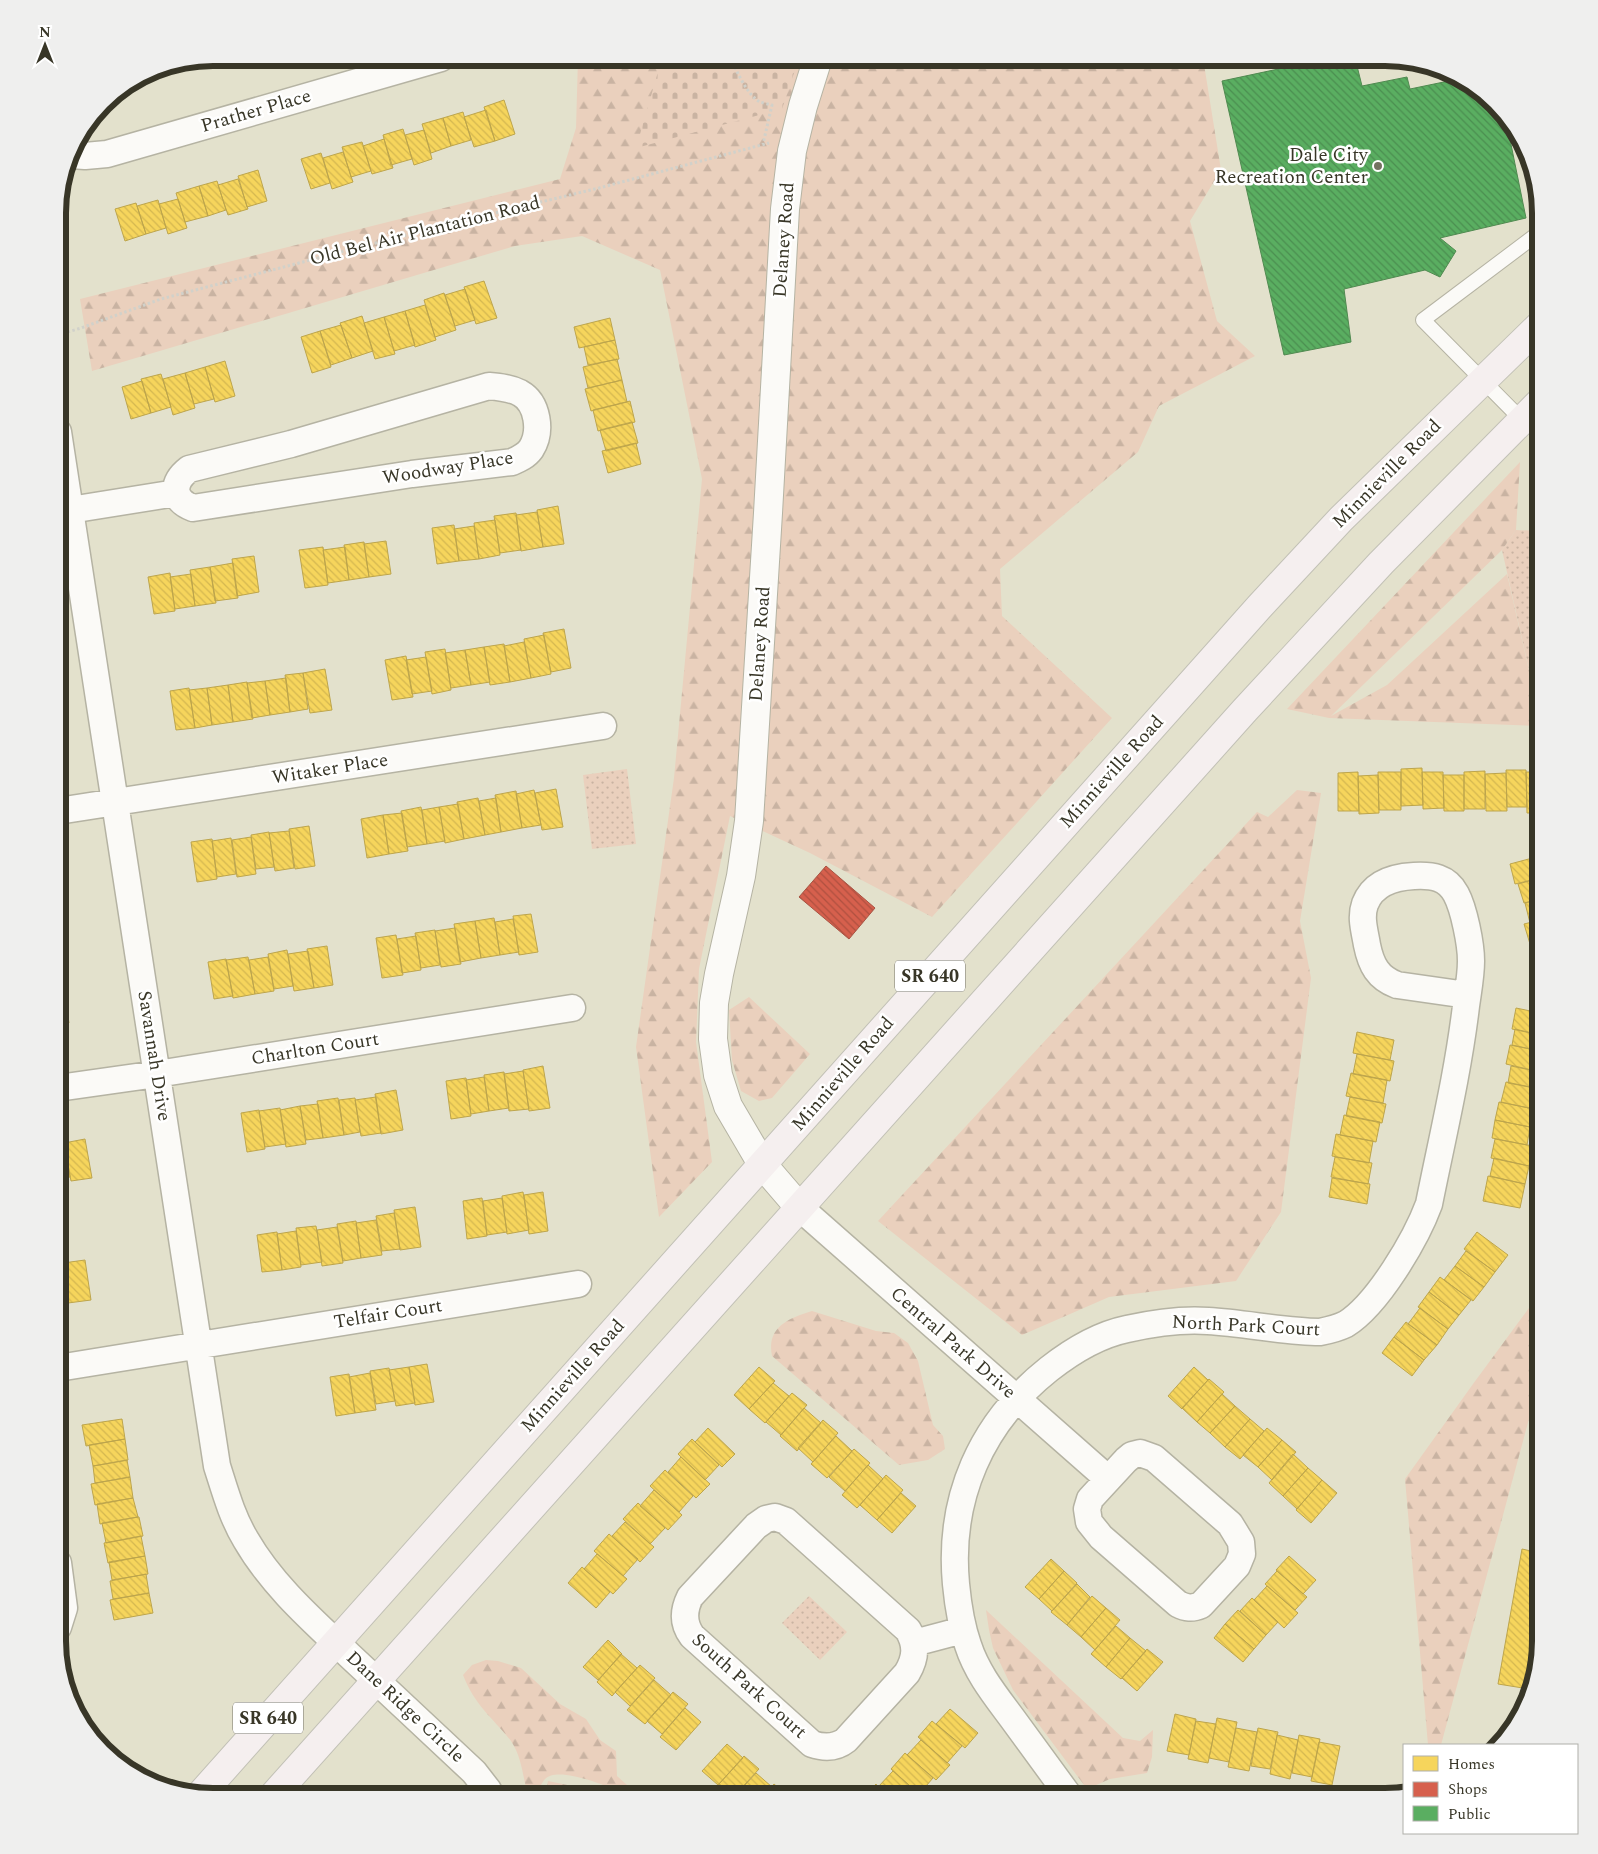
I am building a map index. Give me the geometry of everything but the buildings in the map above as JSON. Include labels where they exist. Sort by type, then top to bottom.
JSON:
[{"type":"main road","name":"Minnieville Road","points":[[207,1787],[1267,599],[1341,519],[1532,332]]},
{"type":"main road","name":"SR 640","points":[[280,1788],[1245,710],[1381,563],[1531,411]]},
{"type":"street","name":"Prather Place","points":[[78,156],[108,154],[413,66]]},
{"type":"street","name":"Delaney Road","points":[[799,1207],[762,1164],[728,1106],[718,1076],[713,1039],[715,995],[741,876],[749,821],[785,209],[796,136],[815,67]]},
{"type":"street","name":"Woodway Place","points":[[489,386],[506,387],[521,393],[531,402],[536,418],[537,433],[531,448],[524,456],[512,462],[412,474],[193,508],[184,505],[176,493],[176,484],[181,475],[189,469],[291,444],[489,386]]},
{"type":"street","name":"Savannah Drive","points":[[67,489],[217,1466],[236,1522],[262,1564],[308,1617],[335,1642]]},
{"type":"street","points":[[70,510],[176,493]]},
{"type":"street","name":"Witaker Place","points":[[67,810],[602,726]]},
{"type":"street","name":"North Park Court","points":[[1016,1398],[1034,1381],[1069,1354],[1097,1338],[1128,1329],[1173,1321],[1200,1320],[1320,1332],[1339,1328],[1361,1313],[1373,1300],[1412,1242],[1421,1226],[1429,1204],[1462,1037],[1471,962],[1469,942],[1457,895],[1444,880],[1427,876],[1397,877],[1379,886],[1372,892],[1365,903],[1362,919],[1370,958],[1377,972],[1389,982],[1397,985],[1467,995]]},
{"type":"street","name":"Charlton Court","points":[[66,1087],[572,1008]]},
{"type":"street","name":"Central Park Drive","points":[[799,1207],[1107,1478]]},
{"type":"street","name":"Telfair Court","points":[[198,1344],[578,1284]]},
{"type":"street","points":[[66,1367],[198,1344]]},
{"type":"street","points":[[1016,1398],[990,1433],[974,1465],[962,1498],[954,1557],[958,1607],[968,1647],[985,1680],[1063,1788]]},
{"type":"street","points":[[1147,1454],[1230,1524],[1237,1533],[1241,1542],[1240,1560],[1200,1605],[1192,1608],[1178,1604],[1094,1530],[1087,1516],[1088,1504],[1107,1478],[1132,1455],[1147,1454]]},
{"type":"street","name":"South Park Court","points":[[781,1518],[786,1520],[908,1630],[914,1642],[914,1660],[907,1673],[846,1740],[836,1746],[818,1746],[812,1744],[692,1636],[686,1624],[685,1610],[690,1597],[756,1526],[766,1519],[781,1518]]},
{"type":"street","points":[[914,1642],[963,1630]]},
{"type":"street","name":"Dane Ridge Circle","points":[[335,1642],[474,1772],[486,1788]]},
{"type":"lane","points":[[1531,411],[1482,381],[1423,320],[1532,238]]},
{"type":"path","points":[[734,66],[738,75],[758,101],[772,105],[763,144]]},
{"type":"path","name":"Old Bel Air Plantation Road","points":[[67,332],[160,299],[796,136]]},
{"type":"green space","points":[[578,66],[1204,67],[1221,170],[1190,221],[1217,321],[1255,356],[1159,406],[1138,452],[1000,569],[1002,616],[1112,718],[932,917],[810,853],[730,816],[699,969],[696,1042],[712,1162],[659,1217],[636,1047],[674,778],[702,479],[660,270],[582,236],[515,246],[92,371],[80,299],[560,179],[576,128]]},
{"type":"green space","points":[[660,66],[796,66],[782,109],[636,148]]},
{"type":"green space","points":[[1520,462],[1516,530],[1502,550],[1331,716],[1387,685],[1507,574],[1532,684],[1532,726],[1329,718],[1287,709]]},
{"type":"green space","points":[[1516,530],[1532,531],[1532,683],[1502,550]]},
{"type":"green space","points":[[627,769],[636,844],[592,849],[583,775]]},
{"type":"green space","points":[[1297,790],[1321,793],[1300,921],[1311,978],[1281,1212],[1236,1281],[1109,1297],[1022,1335],[878,1221],[1257,812],[1268,817]]},
{"type":"green space","points":[[749,997],[810,1054],[772,1098],[759,1101],[741,1091],[732,1060],[729,1010]]},
{"type":"green space","points":[[1532,1304],[1532,1408],[1441,1744],[1428,1744],[1405,1479]]},
{"type":"green space","points":[[812,1311],[876,1331],[894,1333],[908,1343],[918,1361],[933,1425],[943,1436],[945,1449],[928,1460],[899,1465],[772,1356],[772,1338],[781,1325],[795,1317]]},
{"type":"green space","points":[[809,1596],[847,1632],[820,1660],[782,1623]]},
{"type":"green space","points":[[986,1610],[1123,1738],[1140,1741],[1153,1730],[1152,1757],[1147,1773],[1110,1779],[1086,1788],[1013,1690],[993,1648]]},
{"type":"green space","points":[[486,1660],[498,1661],[521,1668],[560,1704],[586,1719],[600,1740],[616,1751],[617,1776],[629,1788],[610,1788],[580,1777],[559,1774],[551,1775],[545,1779],[540,1788],[526,1788],[515,1747],[478,1703],[463,1675],[472,1665]]},
{"type":"green space","points":[[548,1781],[582,1788],[547,1788]]},
{"type":"place","name":"Dale City Recreation Center","points":[[1378,166]]}]
